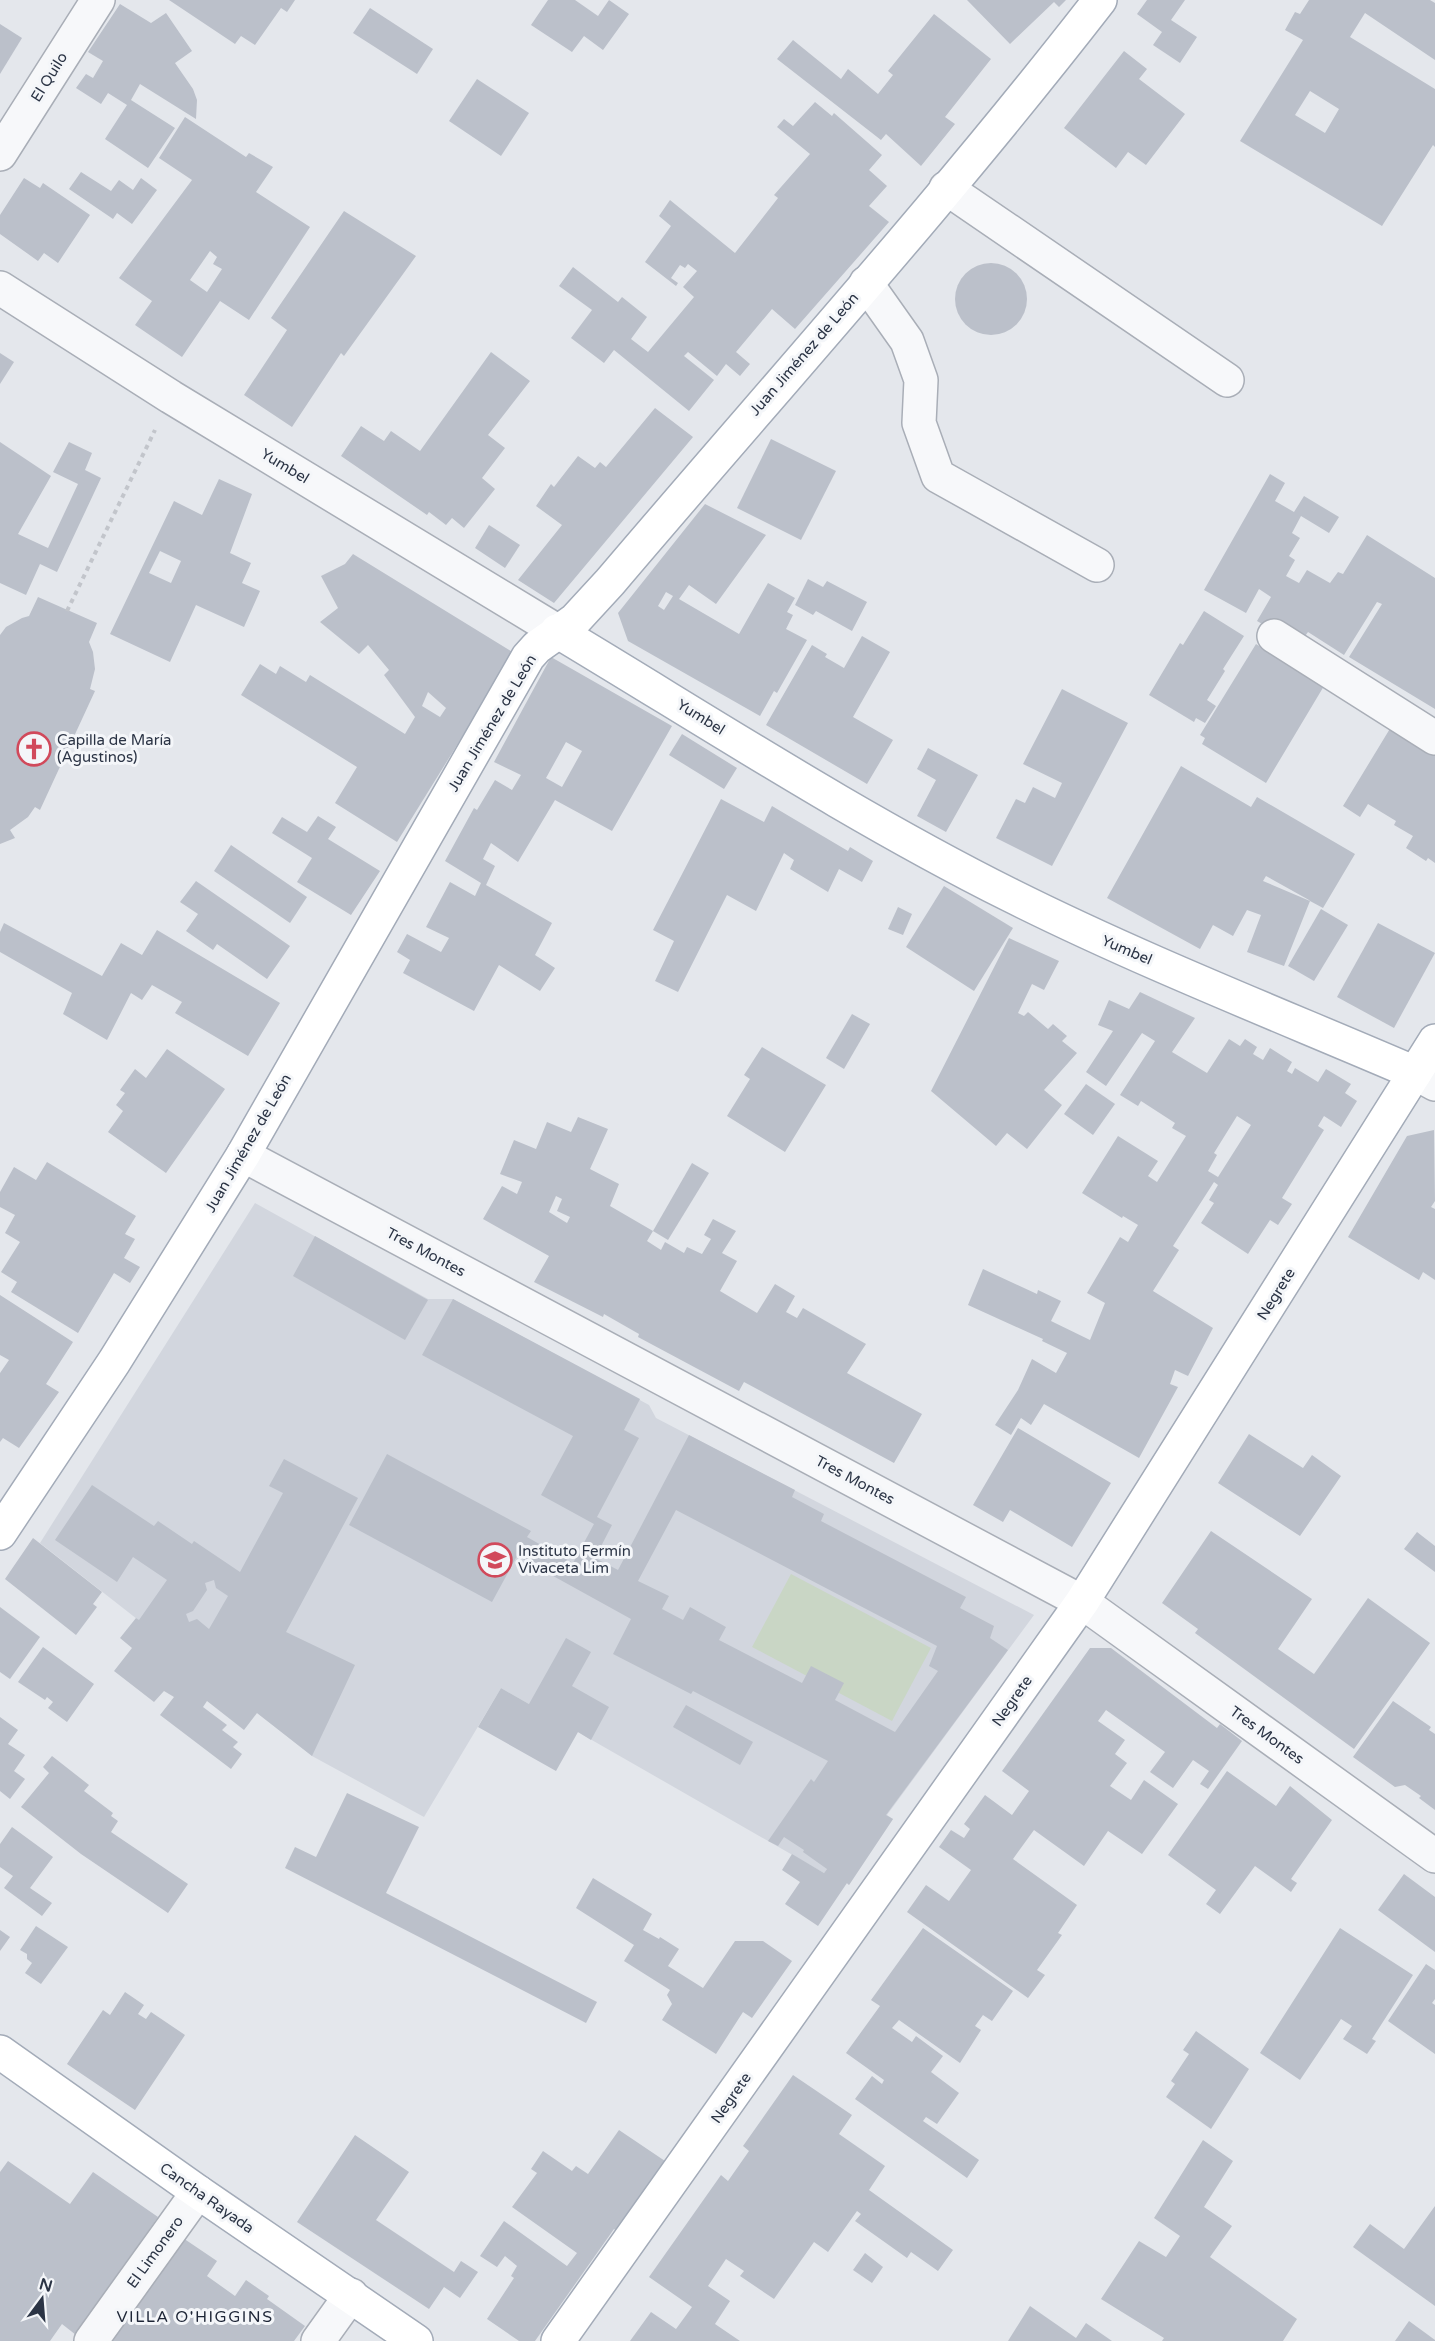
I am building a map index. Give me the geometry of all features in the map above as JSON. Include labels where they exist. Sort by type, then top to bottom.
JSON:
[{"type":"main road","name":"Juan Jiménez de León","points":[[0,1533],[114,1362],[243,1155],[528,657],[557,631],[574,620],[610,582],[946,188],[1050,64],[1100,0]]},
{"type":"main road","name":"Yumbel","points":[[557,631],[890,830],[1008,894],[1085,932],[1425,1078]]},
{"type":"main road","name":"Negrete","points":[[558,2341],[1082,1602],[1425,1078],[1435,1041]]},
{"type":"main road","name":"Cancha Rayada","points":[[0,2052],[198,2192],[416,2341]]},
{"type":"street","name":"El Quilo","points":[[0,154],[98,0]]},
{"type":"street","points":[[946,188],[1227,380]]},
{"type":"street","points":[[866,283],[907,340],[921,380],[919,423],[938,476],[1097,565]]},
{"type":"street","name":"Yumbel","points":[[0,288],[171,397],[557,631]]},
{"type":"street","points":[[1274,636],[1435,738]]},
{"type":"street","name":"Tres Montes","points":[[243,1155],[1082,1602],[1435,1856]]},
{"type":"street","name":"El Limonero","points":[[91,2341],[198,2192]]},
{"type":"street","points":[[318,2341],[351,2295]]},
{"type":"path","points":[[68,610],[171,397]]},
{"type":"shaded area","name":"Instituto Fermín Vivaceta Lim","points":[[255,1203],[428,1299],[453,1299],[649,1405],[656,1418],[1034,1615],[887,1815],[893,1819],[849,1885],[827,1869],[824,1873],[501,1688],[424,1817],[312,1756],[40,1543]]},
{"type":"green space","points":[[791,1574],[931,1648],[892,1721],[752,1647]]},
{"type":"building","points":[[169,0],[295,0],[287,12],[281,8],[255,45],[241,36],[235,44]]},
{"type":"building","points":[[548,0],[575,0],[598,16],[609,0],[629,14],[603,50],[584,36],[572,52],[531,25]]},
{"type":"building","points":[[967,0],[1066,0],[1059,7],[1054,2],[1010,44]]},
{"type":"building","points":[[1147,0],[1185,0],[1171,20],[1197,37],[1180,63],[1153,45],[1162,32],[1137,14]]},
{"type":"building","points":[[1309,0],[1430,0],[1435,3],[1435,60],[1365,13],[1350,37],[1435,89],[1435,147],[1433,145],[1382,226],[1240,141],[1303,40],[1285,30],[1295,12],[1300,14]],"holes":[[[1310,91],[1339,109],[1325,133],[1295,115]]]},
{"type":"building","points":[[120,4],[151,23],[166,13],[192,51],[175,63],[193,89],[197,100],[196,119],[140,84],[131,100],[175,128],[148,168],[105,139],[127,105],[108,93],[101,104],[76,88],[86,74],[93,78],[103,61],[88,52]]},
{"type":"building","points":[[370,8],[433,49],[417,74],[353,33]]},
{"type":"building","points":[[934,14],[991,59],[945,117],[955,124],[921,166],[886,134],[881,140],[777,59],[793,40],[841,79],[848,69],[878,94],[893,75],[888,71]]},
{"type":"building","points":[[0,24],[22,38],[0,74]]},
{"type":"building","points":[[1124,51],[1147,69],[1139,79],[1185,114],[1146,165],[1128,152],[1116,168],[1064,128]]},
{"type":"building","points":[[477,79],[529,113],[501,156],[449,121]]},
{"type":"building","points":[[815,102],[832,116],[834,113],[882,155],[869,170],[887,186],[869,206],[889,222],[795,329],[772,309],[736,352],[750,364],[740,376],[726,364],[717,376],[688,352],[684,356],[714,380],[689,411],[614,350],[604,363],[571,338],[592,310],[559,286],[573,267],[618,302],[622,297],[647,317],[631,339],[648,352],[694,297],[683,287],[697,271],[688,264],[685,268],[680,265],[671,278],[678,283],[676,286],[645,262],[671,226],[659,216],[670,200],[735,253],[778,198],[774,195],[810,154],[777,127],[784,119],[793,126]]},
{"type":"building","points":[[185,117],[246,157],[249,153],[273,167],[256,192],[310,227],[249,320],[220,301],[182,357],[135,325],[152,301],[119,278],[192,180],[159,158]],"holes":[[[210,251],[217,257],[213,264],[222,269],[207,292],[190,280]]]},
{"type":"building","points":[[81,172],[111,191],[119,180],[133,190],[141,178],[157,190],[132,224],[117,213],[113,219],[69,189]]},
{"type":"building","points":[[24,178],[40,188],[43,183],[90,215],[58,263],[44,253],[38,261],[0,234],[0,215]]},
{"type":"building","points":[[344,211],[416,256],[344,356],[341,353],[292,427],[244,395],[287,330],[271,318]]},
{"type":"building","points":[[998,263],[1017,273],[1025,285],[1027,299],[1025,313],[1017,325],[1005,333],[984,335],[965,325],[957,313],[955,292],[965,273],[977,265]]},
{"type":"building","points":[[491,352],[530,381],[488,435],[505,448],[482,478],[495,489],[464,528],[452,518],[446,525],[429,512],[427,515],[341,456],[361,426],[384,441],[391,431],[420,451]]},
{"type":"building","points":[[0,353],[14,362],[0,384]]},
{"type":"building","points":[[655,408],[693,437],[554,603],[518,580],[562,525],[536,506],[551,484],[554,487],[578,456],[595,468],[600,462],[606,467]]},
{"type":"building","points":[[771,439],[836,471],[801,540],[737,508]]},
{"type":"building","points":[[0,442],[51,476],[18,534],[48,548],[78,484],[53,472],[69,442],[92,453],[85,470],[101,478],[57,572],[40,564],[26,595],[0,583]]},
{"type":"building","points":[[1270,474],[1285,483],[1275,501],[1294,512],[1304,496],[1339,517],[1329,533],[1301,516],[1292,533],[1300,538],[1289,556],[1295,560],[1286,576],[1299,583],[1307,570],[1330,583],[1338,572],[1343,574],[1367,535],[1435,578],[1435,709],[1349,657],[1382,604],[1377,602],[1344,655],[1308,632],[1303,639],[1271,629],[1257,621],[1271,597],[1259,589],[1246,613],[1204,590]]},
{"type":"building","points":[[219,479],[252,494],[230,553],[251,563],[242,583],[260,591],[244,627],[196,605],[170,662],[110,634],[174,501],[202,515]],"holes":[[[160,551],[181,561],[171,583],[149,573]]]},
{"type":"building","points":[[705,504],[766,535],[716,604],[689,585],[679,599],[739,634],[768,583],[795,598],[787,612],[793,615],[786,629],[807,640],[777,693],[774,691],[760,716],[628,641],[618,613]],"holes":[[[666,592],[673,596],[664,610],[658,606]]]},
{"type":"building","points":[[489,525],[520,545],[505,568],[475,548]]},
{"type":"building","points":[[353,554],[514,653],[397,842],[335,803],[357,767],[241,695],[260,664],[276,674],[280,666],[306,682],[310,675],[405,734],[415,717],[384,675],[389,670],[368,645],[359,654],[320,622],[338,608],[321,576],[345,564]],"holes":[[[428,692],[446,708],[440,717],[422,706]]]},
{"type":"building","points":[[808,579],[823,587],[827,581],[867,602],[852,631],[816,611],[813,615],[795,605]]},
{"type":"building","name":"Capilla de María (Agustinos)","points":[[38,597],[97,623],[89,642],[95,669],[90,689],[95,691],[40,810],[35,807],[28,817],[10,830],[15,838],[0,844],[0,635],[6,627],[29,616]]},
{"type":"building","points":[[1204,611],[1244,636],[1207,700],[1216,706],[1205,723],[1196,718],[1194,722],[1149,695],[1180,643],[1183,645]]},
{"type":"building","points":[[862,636],[890,652],[853,717],[893,740],[867,784],[766,725],[812,645],[827,654],[825,657],[844,668]]},
{"type":"building","points":[[1256,644],[1324,686],[1266,783],[1202,744],[1205,738],[1200,735]]},
{"type":"building","points":[[551,657],[672,726],[612,831],[555,800],[518,862],[491,843],[483,859],[495,866],[486,885],[552,923],[535,955],[555,968],[540,991],[499,965],[474,1011],[403,973],[410,960],[397,952],[407,934],[441,952],[449,938],[426,927],[450,882],[475,896],[481,883],[445,861],[474,808],[477,810],[495,780],[512,790],[521,775],[494,762]],"holes":[[[566,742],[582,751],[562,787],[546,778]]]},
{"type":"building","points":[[1062,689],[1128,723],[1052,866],[996,838],[1016,799],[1025,803],[1033,787],[1055,798],[1062,783],[1023,764]]},
{"type":"building","points":[[1391,727],[1435,755],[1435,863],[1428,858],[1426,861],[1406,848],[1413,836],[1394,825],[1396,821],[1368,804],[1360,817],[1343,806]]},
{"type":"building","points":[[682,734],[737,768],[724,789],[669,755]]},
{"type":"building","points":[[928,748],[978,775],[946,832],[917,816],[936,780],[917,769]]},
{"type":"building","points":[[1181,766],[1251,807],[1257,797],[1355,854],[1323,908],[1310,901],[1284,966],[1247,952],[1261,915],[1247,910],[1233,936],[1213,925],[1200,949],[1107,898]],"holes":[[[1266,876],[1310,901],[1263,881]]]},
{"type":"building","points":[[721,799],[764,822],[772,806],[848,851],[850,847],[873,861],[862,882],[839,869],[828,892],[790,869],[794,860],[784,853],[756,911],[727,895],[678,992],[655,981],[674,941],[653,930]]},
{"type":"building","points":[[318,816],[336,827],[328,839],[380,871],[351,915],[297,882],[312,858],[272,833],[282,817],[307,832]]},
{"type":"building","points":[[231,845],[307,897],[290,923],[214,871]]},
{"type":"building","points":[[196,881],[290,946],[267,979],[217,944],[213,950],[186,931],[198,914],[180,902]]},
{"type":"building","points":[[944,886],[1013,928],[974,991],[906,947]]},
{"type":"building","points":[[898,907],[912,914],[903,935],[888,929]]},
{"type":"building","points":[[1321,909],[1348,925],[1314,981],[1288,966]]},
{"type":"building","points":[[4,923],[102,976],[121,943],[142,955],[157,930],[280,1003],[248,1056],[175,1013],[182,1002],[152,985],[142,1000],[131,993],[107,1040],[63,1014],[72,993],[0,952],[0,932]]},
{"type":"building","points":[[1378,923],[1435,953],[1394,1028],[1337,997]]},
{"type":"building","points":[[1009,938],[1059,961],[1044,990],[1032,984],[1018,1013],[1024,1016],[1028,1012],[1048,1029],[1053,1024],[1067,1036],[1062,1041],[1077,1053],[1044,1090],[1062,1105],[1027,1149],[1007,1133],[996,1146],[931,1091]]},
{"type":"building","points":[[1140,992],[1195,1018],[1172,1052],[1207,1073],[1229,1039],[1240,1046],[1245,1039],[1257,1047],[1253,1054],[1263,1060],[1270,1048],[1292,1062],[1287,1071],[1292,1074],[1295,1068],[1318,1082],[1326,1069],[1351,1084],[1345,1093],[1357,1101],[1341,1127],[1324,1116],[1318,1126],[1324,1130],[1282,1198],[1292,1204],[1278,1225],[1270,1220],[1248,1254],[1201,1223],[1214,1203],[1209,1200],[1218,1185],[1214,1182],[1173,1246],[1179,1250],[1153,1291],[1213,1328],[1188,1376],[1175,1370],[1170,1384],[1178,1387],[1139,1458],[1044,1404],[1031,1425],[1021,1418],[1011,1435],[995,1425],[1018,1390],[1032,1359],[1056,1373],[1067,1353],[1042,1341],[1043,1339],[968,1305],[983,1269],[1037,1294],[1038,1290],[1061,1301],[1051,1321],[1090,1340],[1105,1303],[1087,1293],[1120,1237],[1128,1242],[1138,1225],[1123,1216],[1122,1218],[1082,1193],[1118,1136],[1158,1161],[1148,1176],[1157,1182],[1186,1136],[1172,1128],[1175,1123],[1141,1101],[1138,1106],[1120,1095],[1155,1041],[1142,1033],[1106,1086],[1086,1072],[1113,1031],[1098,1025],[1109,1000],[1129,1009]],"holes":[[[1237,1116],[1251,1125],[1218,1177],[1208,1171],[1217,1155],[1214,1153]]]},
{"type":"building","points":[[852,1014],[870,1024],[844,1069],[826,1058]]},
{"type":"building","points":[[762,1047],[826,1085],[785,1152],[727,1116],[750,1079],[744,1075]]},
{"type":"building","points":[[167,1049],[225,1089],[166,1173],[108,1132],[123,1111],[116,1105],[125,1093],[120,1090],[135,1069],[146,1078]]},
{"type":"building","points":[[1086,1084],[1115,1104],[1093,1135],[1064,1114]]},
{"type":"building","points":[[578,1117],[608,1129],[590,1169],[619,1184],[610,1206],[653,1231],[647,1241],[661,1250],[665,1242],[684,1253],[687,1247],[702,1254],[711,1239],[704,1235],[713,1219],[736,1231],[722,1253],[737,1261],[720,1291],[757,1313],[775,1284],[795,1296],[786,1312],[797,1318],[803,1308],[866,1344],[847,1373],[922,1414],[894,1463],[744,1382],[739,1391],[638,1337],[639,1334],[604,1314],[603,1317],[534,1282],[549,1256],[483,1219],[502,1186],[517,1194],[522,1182],[500,1174],[514,1140],[536,1149],[547,1122],[571,1132]],"holes":[[[556,1196],[562,1199],[557,1211],[570,1217],[567,1223],[549,1212]]]},
{"type":"building","points":[[1434,1130],[1435,1201],[1431,1207],[1435,1209],[1435,1280],[1423,1272],[1419,1280],[1348,1237],[1407,1136]]},
{"type":"building","points":[[47,1162],[136,1216],[125,1234],[135,1239],[124,1258],[140,1267],[130,1283],[114,1273],[78,1333],[11,1292],[17,1282],[1,1272],[20,1242],[5,1233],[15,1215],[0,1207],[0,1192],[14,1167],[36,1180]]},
{"type":"building","points":[[692,1163],[709,1173],[668,1240],[653,1231]]},
{"type":"building","points":[[315,1236],[428,1300],[405,1340],[293,1276]]},
{"type":"building","points":[[0,1295],[73,1342],[46,1384],[59,1392],[19,1448],[3,1438],[0,1442],[0,1373],[9,1360],[0,1355]]},
{"type":"building","points":[[453,1299],[640,1399],[624,1430],[639,1438],[597,1517],[612,1525],[595,1558],[618,1570],[689,1435],[795,1490],[792,1497],[824,1514],[821,1521],[966,1597],[960,1608],[994,1626],[990,1638],[1008,1650],[886,1815],[893,1819],[849,1885],[847,1883],[818,1926],[785,1904],[800,1882],[782,1870],[792,1854],[824,1873],[827,1869],[784,1837],[778,1846],[768,1841],[811,1779],[814,1782],[828,1761],[693,1691],[691,1694],[613,1654],[631,1619],[517,1556],[492,1602],[349,1525],[387,1454],[531,1531],[527,1537],[573,1563],[594,1524],[541,1495],[573,1436],[422,1355]],"holes":[[[676,1510],[937,1646],[929,1666],[938,1671],[895,1732],[835,1700],[844,1683],[811,1666],[802,1683],[719,1640],[726,1627],[690,1607],[683,1620],[662,1609],[669,1596],[638,1581]]]},
{"type":"building","points":[[1018,1428],[1111,1483],[1072,1547],[1010,1510],[1003,1522],[973,1505]]},
{"type":"building","points":[[1249,1434],[1303,1468],[1312,1455],[1341,1476],[1300,1536],[1218,1483]]},
{"type":"building","points":[[284,1459],[358,1498],[286,1632],[355,1665],[312,1756],[257,1713],[244,1730],[207,1701],[203,1707],[227,1725],[222,1730],[238,1742],[233,1747],[242,1754],[231,1769],[160,1715],[174,1697],[164,1691],[154,1702],[114,1671],[132,1648],[120,1638],[136,1618],[139,1620],[167,1580],[133,1557],[117,1582],[55,1540],[92,1485],[154,1526],[158,1521],[192,1544],[194,1541],[240,1572],[283,1493],[269,1486]],"holes":[[[214,1580],[216,1588],[228,1596],[209,1629],[197,1619],[189,1622],[186,1614],[193,1611],[207,1590],[205,1583]]]},
{"type":"building","points":[[1211,1531],[1312,1599],[1278,1649],[1314,1674],[1368,1598],[1430,1643],[1354,1749],[1195,1633],[1198,1629],[1162,1603]]},
{"type":"building","points":[[1417,1532],[1435,1546],[1435,1572],[1404,1549]]},
{"type":"building","points":[[33,1538],[102,1592],[93,1604],[97,1607],[76,1635],[5,1579]]},
{"type":"building","points":[[0,1607],[40,1637],[10,1679],[0,1672]]},
{"type":"building","points":[[566,1638],[591,1652],[572,1686],[609,1707],[591,1740],[578,1732],[556,1771],[478,1727],[501,1688],[529,1704]]},
{"type":"building","points":[[43,1647],[94,1684],[67,1722],[48,1708],[53,1702],[47,1697],[45,1700],[18,1682]]},
{"type":"building","points":[[1090,1648],[1111,1648],[1217,1728],[1220,1724],[1242,1741],[1208,1789],[1200,1784],[1209,1771],[1193,1760],[1173,1788],[1150,1772],[1165,1752],[1106,1710],[1098,1721],[1125,1740],[1115,1754],[1127,1763],[1110,1786],[1131,1800],[1144,1780],[1178,1804],[1142,1854],[1108,1831],[1084,1866],[1034,1830],[1013,1859],[1077,1905],[1058,1933],[1062,1935],[1037,1970],[1045,1975],[1028,1998],[907,1912],[926,1885],[949,1901],[971,1870],[939,1847],[951,1830],[964,1838],[970,1829],[964,1824],[985,1795],[1012,1815],[1029,1791],[1002,1771]]},
{"type":"building","points":[[1393,1701],[1431,1727],[1429,1730],[1435,1734],[1435,1810],[1405,1785],[1395,1787],[1353,1757]]},
{"type":"building","points":[[686,1705],[753,1742],[740,1765],[673,1727]]},
{"type":"building","points":[[0,1717],[18,1730],[8,1744],[25,1755],[14,1771],[25,1779],[10,1799],[0,1791]]},
{"type":"building","points":[[52,1756],[89,1785],[84,1791],[113,1813],[111,1816],[118,1821],[111,1832],[188,1884],[168,1913],[81,1854],[21,1807],[49,1773],[43,1767]]},
{"type":"building","points":[[1227,1771],[1276,1806],[1290,1786],[1332,1820],[1291,1879],[1297,1883],[1291,1892],[1255,1866],[1220,1914],[1206,1904],[1216,1890],[1168,1855]]},
{"type":"building","points":[[347,1793],[419,1827],[386,1893],[597,2002],[586,2023],[285,1868],[295,1847],[316,1857]]},
{"type":"building","points":[[12,1827],[53,1857],[30,1888],[52,1903],[42,1916],[4,1888],[13,1876],[0,1867],[0,1844]]},
{"type":"building","points":[[1404,1874],[1435,1897],[1435,1952],[1378,1910]]},
{"type":"building","points":[[593,1878],[652,1914],[643,1930],[679,1949],[668,1966],[703,1988],[735,1941],[763,1941],[792,1961],[752,2018],[743,2012],[716,2054],[662,2020],[672,2004],[667,1995],[670,1990],[624,1961],[634,1945],[576,1908]]},
{"type":"building","points":[[36,1926],[68,1947],[41,1984],[25,1973],[32,1963],[27,1959],[27,1954],[20,1950]]},
{"type":"building","points":[[923,1928],[1013,1991],[992,2021],[983,2015],[975,2026],[981,2030],[960,2063],[899,2020],[892,2028],[912,2042],[916,2036],[943,2056],[931,2072],[959,2093],[937,2124],[926,2117],[923,2121],[979,2160],[967,2178],[855,2099],[872,2076],[882,2084],[884,2080],[846,2053],[880,2006],[871,2000]]},
{"type":"building","points":[[1340,1928],[1413,1975],[1372,2039],[1376,2041],[1367,2054],[1343,2039],[1352,2026],[1341,2019],[1300,2080],[1260,2053]]},
{"type":"building","points":[[0,1930],[10,1937],[0,1951]]},
{"type":"building","points":[[1426,1964],[1435,1970],[1435,1999],[1432,2003],[1435,2005],[1435,2054],[1388,2021]]},
{"type":"building","points":[[125,1992],[144,2005],[138,2014],[146,2019],[151,2012],[185,2035],[135,2110],[67,2064],[103,2010],[110,2015]]},
{"type":"building","points":[[1196,2031],[1249,2069],[1211,2129],[1166,2097],[1175,2084],[1171,2081],[1189,2054],[1183,2050]]},
{"type":"building","points":[[793,2075],[852,2115],[839,2134],[885,2166],[869,2190],[953,2250],[938,2271],[911,2252],[907,2258],[855,2221],[861,2214],[857,2211],[828,2252],[814,2242],[774,2299],[740,2276],[744,2271],[726,2259],[708,2286],[730,2301],[715,2324],[740,2341],[630,2341],[651,2312],[676,2329],[692,2307],[649,2277],[721,2175],[728,2181],[749,2151],[743,2146]]},
{"type":"building","points":[[619,2130],[665,2161],[618,2232],[614,2229],[535,2341],[519,2341],[487,2319],[514,2278],[511,2276],[517,2266],[505,2256],[497,2267],[480,2256],[504,2221],[567,2266],[577,2253],[512,2207],[537,2173],[531,2169],[543,2151],[572,2171],[576,2166],[588,2174]]},
{"type":"building","points":[[355,2135],[409,2172],[376,2220],[454,2272],[461,2261],[478,2272],[460,2298],[444,2287],[429,2309],[297,2222]]},
{"type":"building","points":[[1203,2140],[1233,2161],[1204,2207],[1232,2226],[1210,2257],[1297,2319],[1283,2341],[1162,2341],[1164,2338],[1101,2299],[1139,2241],[1166,2257],[1180,2236],[1154,2218]]},
{"type":"building","points":[[8,2161],[70,2204],[93,2172],[158,2217],[76,2335],[62,2324],[50,2341],[0,2341],[0,2172]]},
{"type":"building","points":[[1435,2206],[1435,2306],[1353,2247],[1370,2224],[1404,2249]]},
{"type":"building","points":[[180,2236],[217,2261],[207,2276],[235,2296],[246,2280],[269,2296],[267,2299],[305,2326],[294,2341],[107,2341]]},
{"type":"building","points":[[865,2253],[883,2267],[872,2283],[853,2270]]},
{"type":"building","points":[[1030,2306],[1076,2338],[1086,2323],[1112,2341],[1008,2341]]},
{"type":"building","points":[[1409,2321],[1435,2340],[1435,2341],[1395,2341]]},
{"type":"place","name":"Capilla de María (Agustinos)","points":[[34,749]]},
{"type":"place","name":"Instituto Fermín Vivaceta Lim","points":[[495,1560]]},
{"type":"district","name":"VILLA O'HIGGINS","points":[[195,2316]]}]
